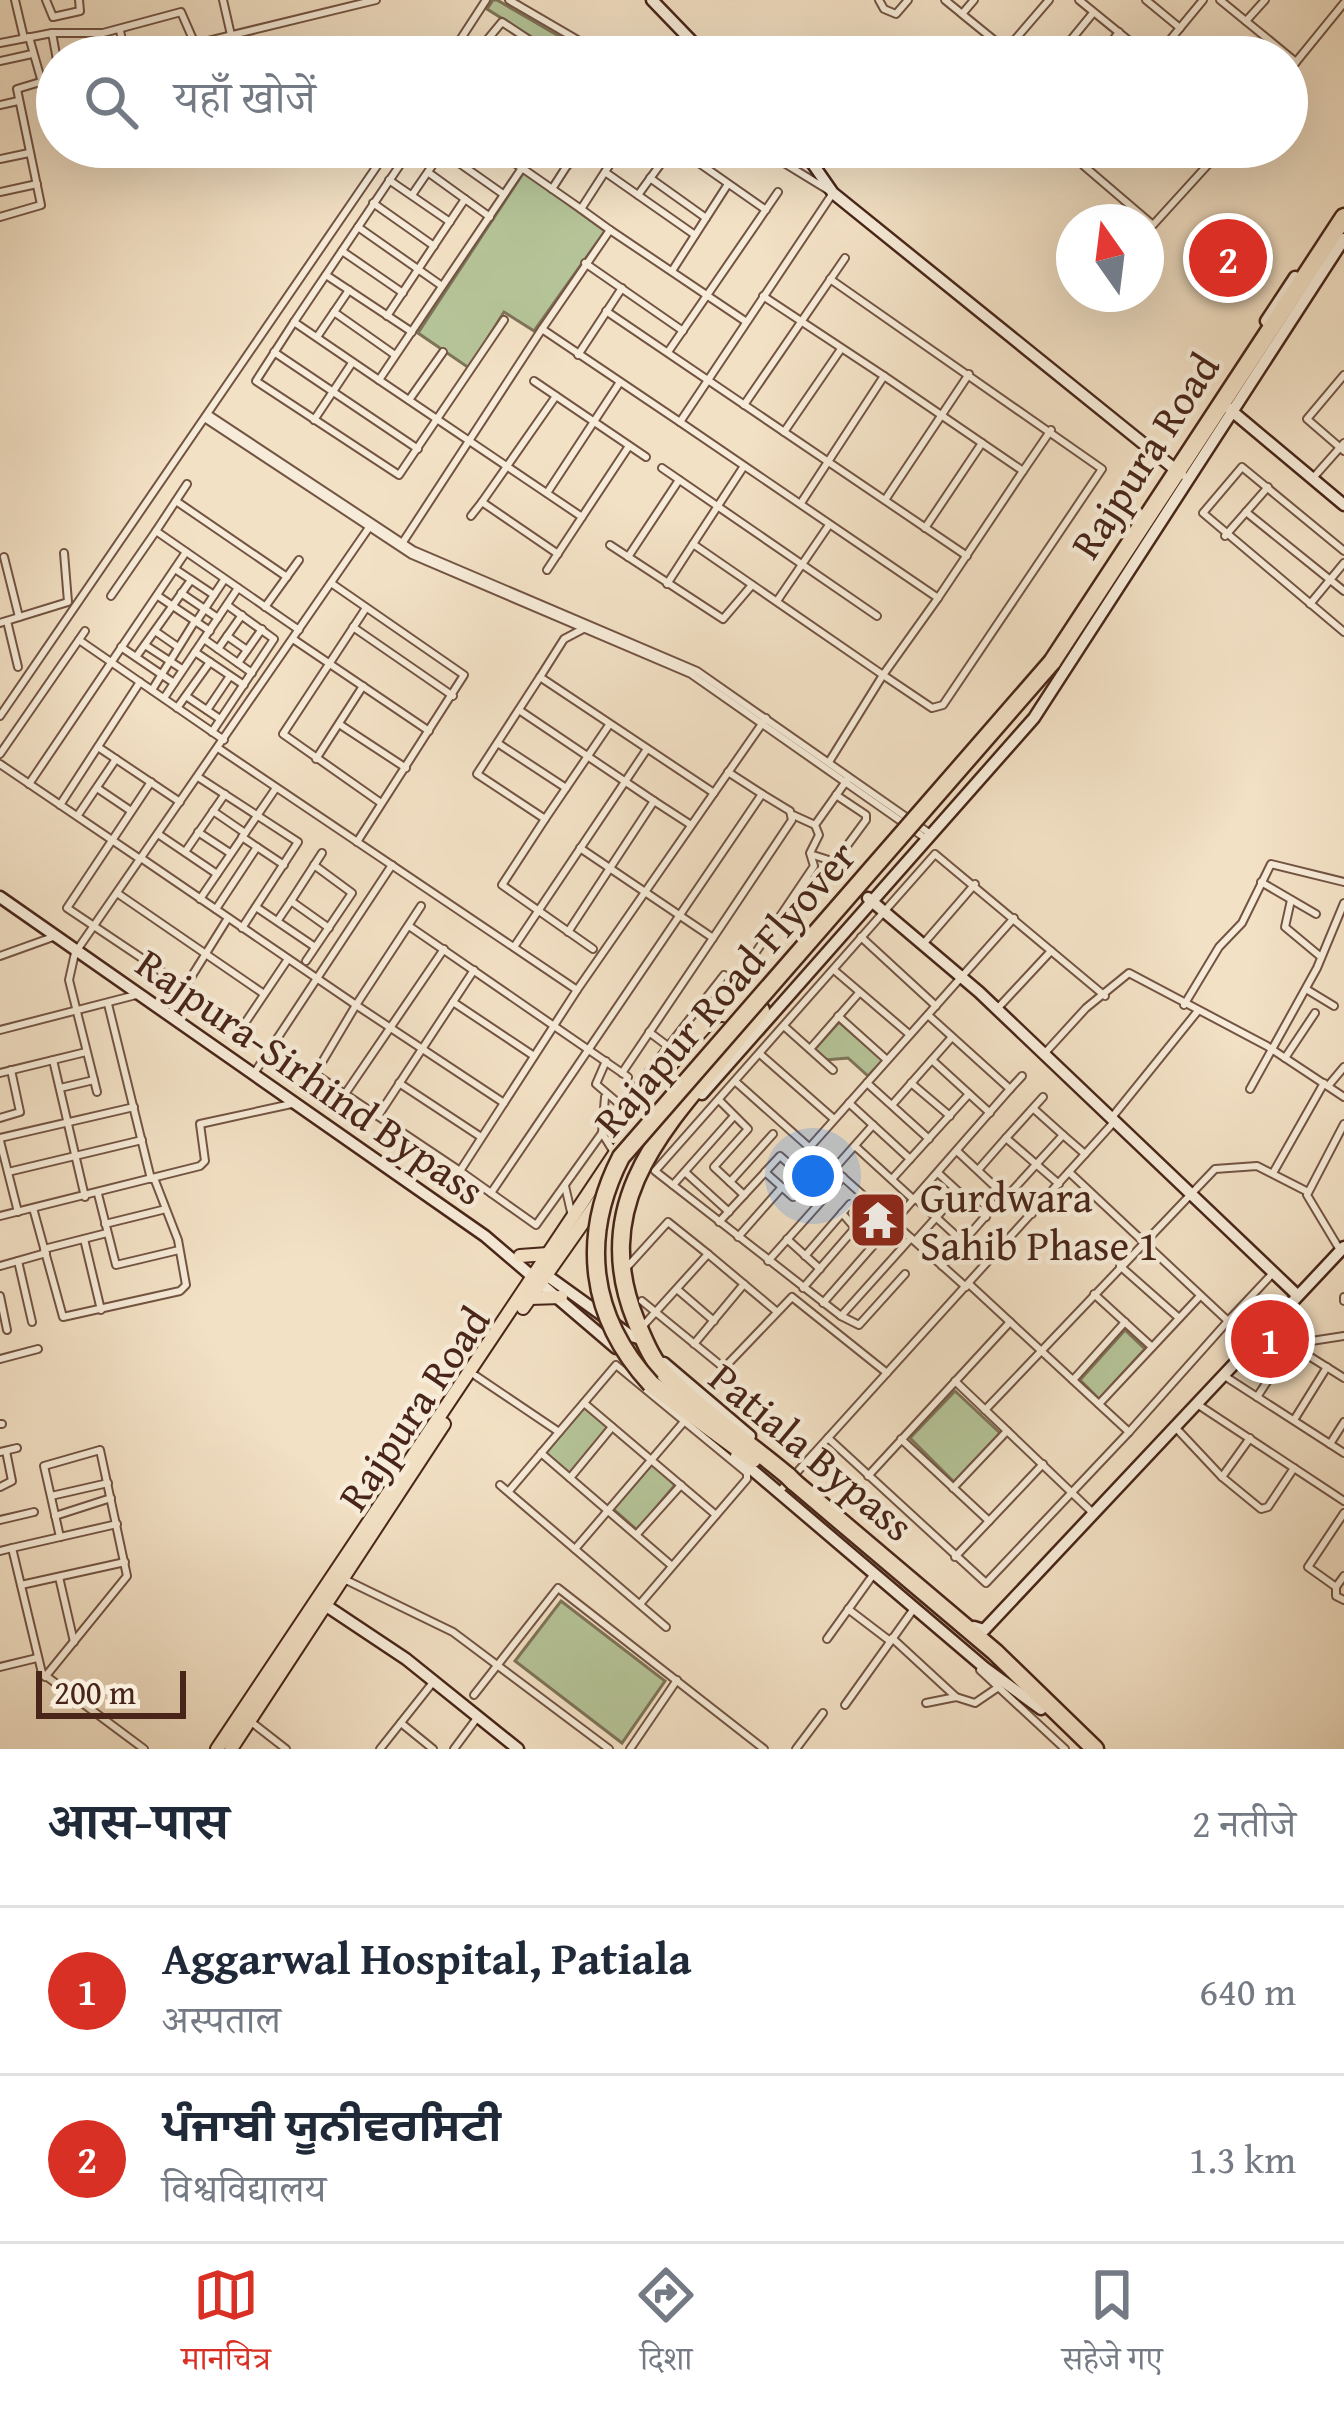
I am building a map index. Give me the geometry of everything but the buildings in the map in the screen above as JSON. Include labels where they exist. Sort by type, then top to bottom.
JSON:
[{"type":"highway","name":"Rajpura Road","points":[[1079,615],[1177,471],[1227,407],[1339,236],[1344,217]]},
{"type":"highway","name":"Rajapur Road Flyover","points":[[761,1010],[1055,665],[1177,471]]},
{"type":"highway","name":"Rajapur Road Flyover","points":[[1041,1708],[788,1482],[651,1384],[616,1342],[597,1286],[598,1214],[622,1157],[1055,665],[1079,615]]},
{"type":"highway","name":"Rajpura Road","points":[[653,1144],[761,1010]]},
{"type":"highway","name":"Patiala Bypass","points":[[653,1144],[631,1185],[620,1237],[626,1294],[664,1373],[995,1652],[1095,1749]]},
{"type":"highway","points":[[610,1340],[643,1336]]},
{"type":"highway","points":[[1041,1708],[1082,1749]]},
{"type":"main road","name":"Rajpura Road","points":[[231,1749],[321,1603],[342,1579],[476,1376],[634,1126],[1017,698],[1079,615]]},
{"type":"main road","name":"Rajpura Road","points":[[217,1749],[537,1281],[624,1165],[671,1122]]},
{"type":"main road","points":[[515,1257],[550,1254]]},
{"type":"main road","points":[[515,1257],[561,1298]]},
{"type":"street","points":[[15,0],[36,64]]},
{"type":"street","points":[[46,0],[53,17],[80,10],[80,0]]},
{"type":"street","points":[[223,0],[231,35]]},
{"type":"street","points":[[227,36],[376,0]]},
{"type":"street","points":[[462,36],[486,0]]},
{"type":"street","points":[[509,0],[571,36]]},
{"type":"street","points":[[656,0],[690,36]]},
{"type":"street","points":[[879,0],[884,9],[896,14],[908,0]]},
{"type":"street","points":[[945,0],[989,36]]},
{"type":"street","points":[[962,14],[974,0]]},
{"type":"street","points":[[1018,36],[1049,0]]},
{"type":"street","points":[[1079,0],[1124,36]]},
{"type":"street","points":[[1146,0],[1180,28]]},
{"type":"street","points":[[1173,36],[1203,0]]},
{"type":"street","points":[[1220,0],[1264,36]]},
{"type":"street","points":[[1246,21],[1265,0]]},
{"type":"street","points":[[1308,47],[1344,3]]},
{"type":"street","points":[[0,43],[52,33],[120,30],[184,12],[192,36]]},
{"type":"street","points":[[1074,36],[1093,13]]},
{"type":"street","points":[[489,36],[502,22],[523,36]]},
{"type":"street","points":[[120,30],[121,36]]},
{"type":"street","points":[[1116,36],[1119,32]]},
{"type":"street","points":[[0,61],[33,53]]},
{"type":"street","points":[[0,217],[39,207],[17,89],[36,83]]},
{"type":"street","points":[[0,105],[18,101]]},
{"type":"street","points":[[0,159],[29,153]]},
{"type":"street","points":[[0,715],[376,168]]},
{"type":"street","points":[[397,168],[256,382],[394,475],[402,473],[504,320]]},
{"type":"street","points":[[412,195],[431,168]]},
{"type":"street","points":[[469,168],[505,195]]},
{"type":"street","points":[[379,380],[522,168],[746,321]]},
{"type":"street","points":[[552,189],[566,168]]},
{"type":"street","points":[[581,208],[608,168]]},
{"type":"street","points":[[638,195],[658,168]]},
{"type":"street","points":[[705,168],[766,210]]},
{"type":"street","points":[[792,168],[833,193],[1177,471],[1312,252],[1339,236]]},
{"type":"street","points":[[818,168],[833,193]]},
{"type":"street","points":[[1086,168],[1153,225],[1205,168]]},
{"type":"street","points":[[428,172],[490,217]]},
{"type":"street","points":[[605,172],[695,235]]},
{"type":"street","points":[[650,178],[706,218]]},
{"type":"street","points":[[389,180],[450,221]]},
{"type":"street","points":[[0,192],[37,184]]},
{"type":"street","points":[[672,271],[728,184]]},
{"type":"street","points":[[668,352],[778,192]]},
{"type":"street","points":[[680,422],[833,193]]},
{"type":"street","points":[[387,316],[465,200]]},
{"type":"street","points":[[373,203],[434,246]]},
{"type":"street","points":[[358,227],[442,286]]},
{"type":"street","points":[[401,546],[610,230]]},
{"type":"street","points":[[342,251],[403,292]]},
{"type":"street","points":[[744,405],[845,258]]},
{"type":"street","points":[[585,263],[683,331]]},
{"type":"street","points":[[326,275],[412,332]]},
{"type":"street","points":[[693,544],[932,708],[943,705],[1087,493],[1101,464],[830,279]]},
{"type":"street","points":[[578,355],[622,288]]},
{"type":"street","points":[[316,337],[349,290]]},
{"type":"street","points":[[763,296],[1023,471]]},
{"type":"street","points":[[606,311],[967,556]]},
{"type":"street","points":[[334,312],[396,356]]},
{"type":"street","points":[[294,322],[582,517]]},
{"type":"street","points":[[542,329],[938,598]]},
{"type":"street","points":[[784,432],[841,349]]},
{"type":"street","points":[[274,352],[418,449]]},
{"type":"street","points":[[409,400],[443,352]]},
{"type":"street","points":[[314,420],[353,362]]},
{"type":"street","points":[[885,500],[968,374]]},
{"type":"street","points":[[1313,478],[1343,447],[1307,419],[1344,375]]},
{"type":"street","points":[[800,504],[884,376]]},
{"type":"street","points":[[534,381],[646,458]]},
{"type":"street","points":[[548,493],[620,382]]},
{"type":"street","points":[[472,516],[556,396]]},
{"type":"street","points":[[643,1336],[626,1268],[630,1202],[687,1110],[1034,718],[1227,407],[1344,505]]},
{"type":"street","points":[[208,417],[401,546],[691,674],[829,762],[927,836]]},
{"type":"street","points":[[829,762],[1051,430]]},
{"type":"street","points":[[926,528],[982,443]]},
{"type":"street","points":[[548,570],[629,446]]},
{"type":"street","points":[[667,584],[744,466]]},
{"type":"street","points":[[662,468],[877,616]]},
{"type":"street","points":[[1344,551],[1268,487],[1238,469],[1203,514],[1344,632]]},
{"type":"street","points":[[628,557],[680,480]]},
{"type":"street","points":[[111,596],[188,484]]},
{"type":"street","points":[[1225,536],[1268,487]]},
{"type":"street","points":[[176,501],[287,577]]},
{"type":"street","points":[[482,502],[558,554]]},
{"type":"street","points":[[1246,512],[1344,591]]},
{"type":"street","points":[[777,602],[829,525]]},
{"type":"street","points":[[97,1092],[68,971],[75,953],[369,528]]},
{"type":"street","points":[[156,531],[299,630]]},
{"type":"street","points":[[610,544],[723,619],[752,585]]},
{"type":"street","points":[[401,546],[697,671],[909,821]]},
{"type":"street","points":[[29,784],[186,552]]},
{"type":"street","points":[[19,667],[4,622],[68,602],[64,553]]},
{"type":"street","points":[[4,557],[5,583],[20,618]]},
{"type":"street","points":[[266,607],[299,560]]},
{"type":"street","points":[[1310,604],[1344,563]]},
{"type":"street","points":[[175,569],[214,595]]},
{"type":"street","points":[[152,690],[224,579]]},
{"type":"street","points":[[136,657],[191,580]]},
{"type":"street","points":[[331,583],[463,672],[453,696],[357,842]]},
{"type":"street","points":[[164,698],[238,589]]},
{"type":"street","points":[[182,593],[218,618]]},
{"type":"street","points":[[157,595],[210,631]]},
{"type":"street","points":[[212,732],[274,641],[227,605]]},
{"type":"street","points":[[366,608],[283,730],[382,804]]},
{"type":"street","points":[[218,649],[242,615]]},
{"type":"street","points":[[353,627],[453,696]]},
{"type":"street","points":[[238,663],[262,629]]},
{"type":"street","points":[[545,819],[477,774],[564,638],[583,629]]},
{"type":"street","points":[[0,754],[86,631]]},
{"type":"street","points":[[154,631],[178,647]]},
{"type":"street","points":[[227,636],[248,650]]},
{"type":"street","points":[[204,639],[252,673]]},
{"type":"street","points":[[293,639],[430,731]]},
{"type":"street","points":[[80,640],[212,732],[276,787],[577,990]]},
{"type":"street","points":[[145,645],[183,670]]},
{"type":"street","points":[[121,646],[174,683]]},
{"type":"street","points":[[195,652],[244,685]]},
{"type":"street","points":[[177,708],[210,662]]},
{"type":"street","points":[[207,710],[230,676]]},
{"type":"street","points":[[540,677],[714,793]]},
{"type":"street","points":[[60,805],[140,682]]},
{"type":"street","points":[[316,759],[363,686]]},
{"type":"street","points":[[185,696],[220,719]]},
{"type":"street","points":[[519,710],[691,826]]},
{"type":"street","points":[[460,1171],[577,990],[764,721]]},
{"type":"street","points":[[339,724],[406,768]]},
{"type":"street","points":[[593,949],[505,888],[503,880],[609,724]]},
{"type":"street","points":[[498,743],[566,788]]},
{"type":"street","points":[[98,747],[180,802]]},
{"type":"street","points":[[514,947],[647,749]]},
{"type":"street","points":[[77,816],[116,759]]},
{"type":"street","points":[[0,764],[504,1103]]},
{"type":"street","points":[[728,772],[815,825],[819,835],[810,853],[814,866],[754,955]]},
{"type":"street","points":[[198,776],[296,839],[242,928]]},
{"type":"street","points":[[815,825],[847,780]]},
{"type":"street","points":[[151,782],[67,905],[252,1032]]},
{"type":"street","points":[[200,899],[276,787]]},
{"type":"street","points":[[97,788],[131,811]]},
{"type":"street","points":[[185,852],[225,794]]},
{"type":"street","points":[[491,1193],[762,794]]},
{"type":"street","points":[[810,853],[835,862],[866,820],[866,815],[836,795]]},
{"type":"street","points":[[568,932],[654,801]]},
{"type":"street","points":[[213,811],[284,865]]},
{"type":"street","points":[[408,926],[625,1075],[649,1031],[793,815]]},
{"type":"street","points":[[199,832],[231,854]]},
{"type":"street","points":[[158,834],[217,874]]},
{"type":"street","points":[[216,909],[257,848]]},
{"type":"street","points":[[580,848],[713,938]]},
{"type":"street","points":[[277,921],[322,853]]},
{"type":"street","points":[[651,1169],[736,1082],[882,911],[938,853],[1105,996]]},
{"type":"street","points":[[1184,1005],[1220,947],[1242,923],[1273,863],[1344,882]]},
{"type":"street","points":[[254,1074],[392,865]]},
{"type":"street","points":[[306,962],[352,893],[314,866]]},
{"type":"street","points":[[1261,882],[1316,914]]},
{"type":"street","points":[[924,943],[975,884]]},
{"type":"street","points":[[853,886],[997,1010],[1297,1295]]},
{"type":"street","points":[[117,893],[264,994]]},
{"type":"street","name":"Rajpura-Sirhind Bypass","points":[[0,897],[515,1257]]},
{"type":"street","points":[[1291,899],[1285,927],[1321,957]]},
{"type":"street","points":[[291,902],[329,928]]},
{"type":"street","points":[[1250,1089],[1306,989],[1344,902]]},
{"type":"street","points":[[421,906],[314,1068],[536,1225],[602,1132],[605,1097]]},
{"type":"street","points":[[256,907],[315,947]]},
{"type":"street","points":[[185,987],[228,918]]},
{"type":"street","points":[[810,1147],[1014,918]]},
{"type":"street","points":[[0,956],[53,937]]},
{"type":"street","points":[[861,937],[936,1006]]},
{"type":"street","points":[[345,1094],[444,950]]},
{"type":"street","points":[[997,1010],[1051,951]]},
{"type":"street","points":[[243,1026],[289,959]]},
{"type":"street","points":[[378,1116],[474,970]]},
{"type":"street","points":[[834,970],[910,1035]]},
{"type":"street","points":[[1044,1054],[1086,1008],[1129,973],[1273,1049],[1344,1097]]},
{"type":"street","points":[[639,1084],[724,975]]},
{"type":"street","points":[[1306,989],[1334,1006]]},
{"type":"street","points":[[810,1049],[860,992]]},
{"type":"street","points":[[0,1030],[137,995]]},
{"type":"street","points":[[453,1002],[534,1057]]},
{"type":"street","points":[[33,1208],[63,1317],[185,1289],[179,1250],[162,1210],[108,1004]]},
{"type":"street","points":[[788,1482],[1059,1184],[1197,1012]]},
{"type":"street","points":[[1285,1058],[1315,1012]]},
{"type":"street","points":[[928,1015],[1010,1089]]},
{"type":"street","points":[[838,1016],[887,1060]]},
{"type":"street","points":[[784,1027],[833,1070]]},
{"type":"street","points":[[649,1031],[690,1064]]},
{"type":"street","points":[[892,1105],[952,1037]]},
{"type":"street","points":[[0,1073],[86,1052]]},
{"type":"street","points":[[760,1054],[834,1119]]},
{"type":"street","points":[[53,1060],[85,1197]]},
{"type":"street","points":[[932,1060],[990,1112]]},
{"type":"street","points":[[606,1061],[595,1079],[605,1097],[634,1126]]},
{"type":"street","points":[[1273,1173],[1326,1084],[1344,1067]]},
{"type":"street","points":[[0,1118],[20,1112],[11,1070]]},
{"type":"street","points":[[823,1304],[1022,1076]]},
{"type":"street","points":[[60,1088],[94,1080]]},
{"type":"street","points":[[736,1082],[1129,1432]]},
{"type":"street","points":[[400,1083],[482,1138]]},
{"type":"street","points":[[867,1083],[929,1138]]},
{"type":"street","points":[[911,1084],[950,1116]]},
{"type":"street","points":[[892,1179],[969,1094]]},
{"type":"street","points":[[978,1170],[1042,1097]]},
{"type":"street","points":[[719,1100],[748,1129]]},
{"type":"street","points":[[0,1216],[203,1164],[200,1124],[296,1103]]},
{"type":"street","points":[[849,1103],[910,1159]]},
{"type":"street","points":[[18,1211],[0,1139],[134,1107]]},
{"type":"street","points":[[1033,1108],[1085,1154]]},
{"type":"street","points":[[673,1186],[734,1115]]},
{"type":"street","points":[[713,1167],[756,1120]]},
{"type":"street","points":[[561,1298],[610,1340],[652,1387],[788,1482],[977,1630],[984,1630],[1342,1249],[1310,1207],[1308,1192],[1344,1124]]},
{"type":"street","points":[[834,1169],[873,1125]]},
{"type":"street","points":[[602,1132],[615,1154]]},
{"type":"street","points":[[730,1182],[773,1134]]},
{"type":"street","points":[[1032,1214],[1011,1192],[1063,1135]]},
{"type":"street","points":[[1006,1138],[1059,1184]]},
{"type":"street","points":[[8,1172],[142,1140]]},
{"type":"street","points":[[855,1145],[963,1242]]},
{"type":"street","points":[[942,1266],[1004,1195],[956,1151]]},
{"type":"street","points":[[700,1155],[744,1195]]},
{"type":"street","points":[[719,1222],[780,1156],[825,1196]]},
{"type":"street","points":[[985,1410],[1215,1169],[1246,1165],[1308,1192]]},
{"type":"street","points":[[651,1169],[823,1304],[859,1325],[905,1274]]},
{"type":"street","points":[[685,1172],[729,1212]]},
{"type":"street","points":[[765,1172],[794,1197]]},
{"type":"street","points":[[938,1172],[986,1217]]},
{"type":"street","points":[[1069,1172],[1253,1342]]},
{"type":"street","points":[[768,1261],[843,1177]]},
{"type":"street","points":[[565,1186],[572,1222]]},
{"type":"street","points":[[738,1237],[782,1187]]},
{"type":"street","points":[[841,1316],[958,1192]]},
{"type":"street","points":[[98,1194],[116,1265],[179,1250]]},
{"type":"street","points":[[805,1256],[850,1204]]},
{"type":"street","points":[[0,1266],[162,1210]]},
{"type":"street","points":[[802,1288],[856,1228],[842,1213]]},
{"type":"street","points":[[626,1268],[668,1222],[776,1311]]},
{"type":"street","points":[[84,1239],[101,1310]]},
{"type":"street","points":[[787,1239],[820,1269]]},
{"type":"street","points":[[643,1336],[708,1254]]},
{"type":"street","points":[[18,1261],[32,1322]]},
{"type":"street","points":[[1120,1265],[1179,1318]]},
{"type":"street","points":[[828,1438],[982,1582],[990,1582],[1273,1273]]},
{"type":"street","points":[[537,1281],[631,1336],[643,1336]]},
{"type":"street","points":[[694,1344],[744,1284]]},
{"type":"street","points":[[677,1291],[713,1321]]},
{"type":"street","points":[[1094,1294],[1152,1347]]},
{"type":"street","points":[[0,1296],[7,1330]]},
{"type":"street","points":[[1099,1404],[1200,1296]]},
{"type":"street","points":[[642,1301],[727,1367],[792,1298],[887,1373]]},
{"type":"street","points":[[868,1476],[1010,1322]]},
{"type":"street","points":[[1072,1380],[1125,1322]]},
{"type":"street","points":[[1265,1328],[1344,1378]]},
{"type":"street","points":[[1257,1397],[1292,1344],[1344,1336]]},
{"type":"street","points":[[0,1358],[38,1349]]},
{"type":"street","points":[[509,1491],[619,1366],[748,1476],[640,1604]]},
{"type":"street","points":[[1294,1421],[1327,1367]]},
{"type":"street","points":[[1222,1375],[1344,1453]]},
{"type":"street","points":[[476,1376],[559,1432]]},
{"type":"street","points":[[955,1381],[1094,1513]]},
{"type":"street","points":[[584,1403],[716,1515]]},
{"type":"street","points":[[1197,1404],[1344,1501]]},
{"type":"street","points":[[1330,1444],[1344,1421]]},
{"type":"street","points":[[575,1549],[683,1423]]},
{"type":"street","points":[[570,1478],[612,1426]]},
{"type":"street","points":[[1175,1427],[1222,1477],[1264,1509],[1294,1468]]},
{"type":"street","points":[[953,1488],[1007,1431]]},
{"type":"street","points":[[1222,1477],[1250,1438]]},
{"type":"street","points":[[902,1439],[989,1521]]},
{"type":"street","points":[[0,1487],[12,1480],[3,1451],[17,1448]]},
{"type":"street","points":[[45,1677],[125,1578],[98,1450],[44,1466],[60,1537]]},
{"type":"street","points":[[541,1453],[672,1565]]},
{"type":"street","points":[[955,1557],[1043,1464]]},
{"type":"street","points":[[788,1482],[875,1572],[970,1655],[1041,1708]]},
{"type":"street","points":[[51,1496],[108,1483]]},
{"type":"street","points":[[500,1485],[666,1627]]},
{"type":"street","points":[[638,1534],[681,1485]]},
{"type":"street","points":[[56,1516],[111,1498]]},
{"type":"street","points":[[0,1520],[34,1512]]},
{"type":"street","points":[[1336,1587],[1308,1564],[1344,1513]]},
{"type":"street","points":[[0,1551],[117,1524]]},
{"type":"street","points":[[12,1548],[45,1677],[144,1749]]},
{"type":"street","points":[[21,1586],[125,1562]]},
{"type":"street","points":[[827,1640],[875,1572]]},
{"type":"street","points":[[59,1576],[74,1642]]},
{"type":"street","points":[[1344,1576],[1336,1587],[1336,1596],[1344,1600]]},
{"type":"street","points":[[342,1579],[430,1618],[609,1749]]},
{"type":"street","points":[[475,1695],[558,1588],[760,1748]]},
{"type":"street","points":[[321,1603],[434,1681],[518,1749]]},
{"type":"street","points":[[845,1705],[916,1607]]},
{"type":"street","points":[[848,1609],[956,1697],[975,1703],[998,1688]]},
{"type":"street","points":[[970,1655],[998,1688],[1065,1749]]},
{"type":"street","points":[[0,1666],[37,1658]]},
{"type":"street","points":[[630,1749],[677,1680]]},
{"type":"street","points":[[380,1749],[434,1681]]},
{"type":"street","points":[[926,1702],[956,1697]]},
{"type":"street","points":[[796,1749],[823,1713]]},
{"type":"street","points":[[454,1749],[478,1717]]},
{"type":"street","points":[[250,1721],[286,1749]]},
{"type":"street","points":[[401,1723],[433,1749]]},
{"type":"green space","points":[[497,0],[559,36],[530,36],[487,9]]},
{"type":"green space","points":[[524,172],[605,231],[534,331],[504,312],[469,368],[418,333]]},
{"type":"green space","points":[[839,1022],[883,1060],[868,1076],[848,1058],[825,1060],[814,1050]]},
{"type":"green space","points":[[1125,1330],[1145,1349],[1099,1399],[1080,1380]]},
{"type":"green space","points":[[955,1391],[1000,1433],[954,1482],[910,1438]]},
{"type":"green space","points":[[584,1407],[609,1427],[570,1474],[545,1453]]},
{"type":"green space","points":[[652,1464],[675,1485],[637,1530],[613,1509]]},
{"type":"green space","points":[[561,1601],[665,1681],[622,1743],[515,1661]]},
{"type":"place","name":"ਪੰਜਾਬੀ ਯੂਨੀਵਰਸਿਟੀ","points":[[1228,258]]},
{"type":"place","name":"Gurdwara Sahib Phase 1","points":[[878,1220]]},
{"type":"place","name":"Aggarwal Hospital, Patiala","points":[[1270,1339]]}]
